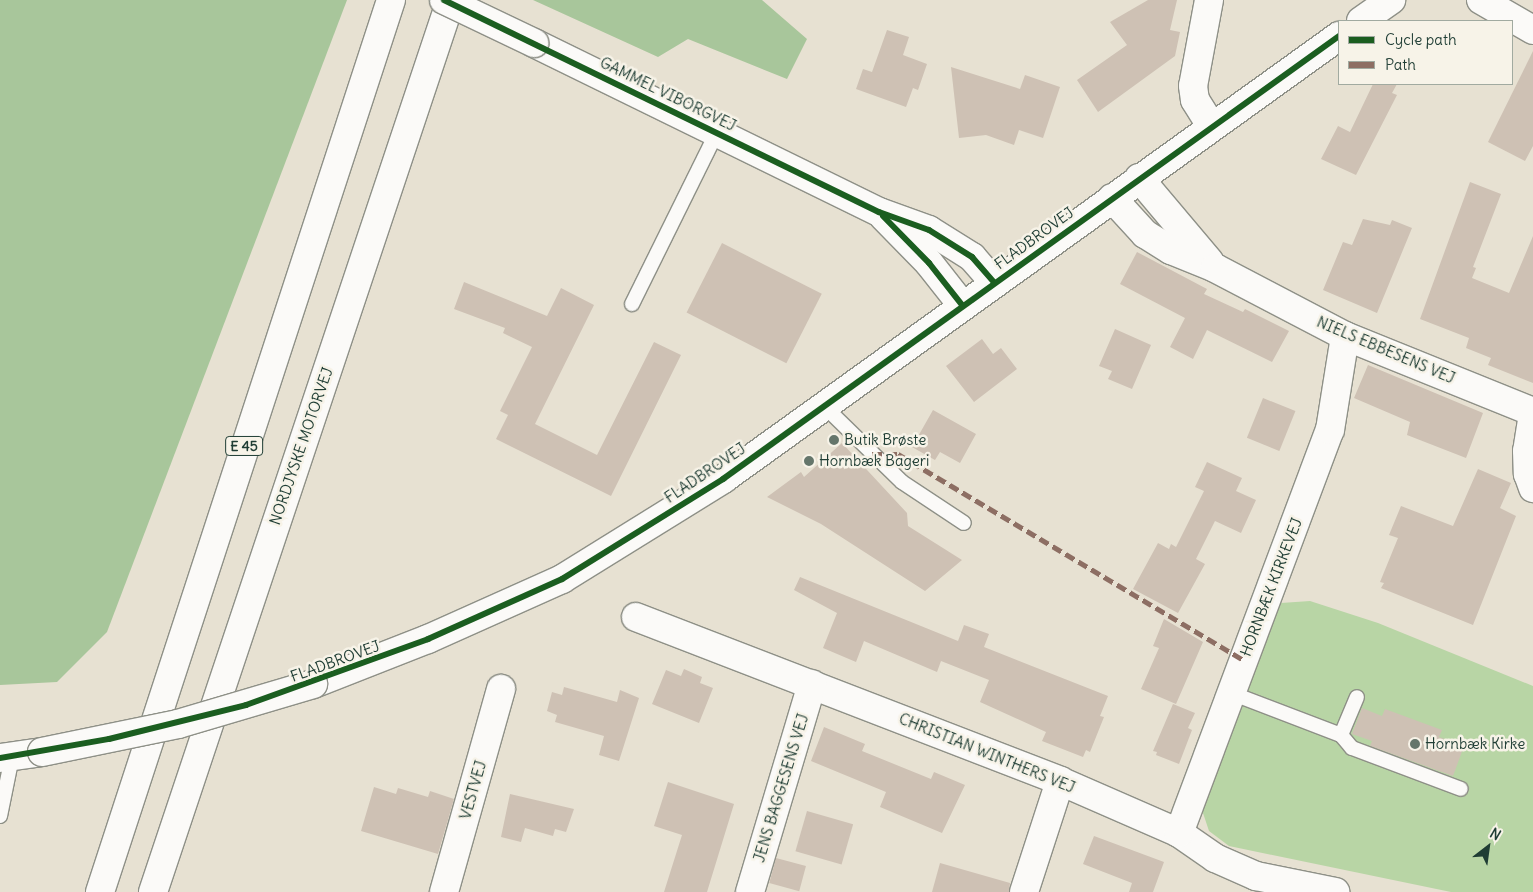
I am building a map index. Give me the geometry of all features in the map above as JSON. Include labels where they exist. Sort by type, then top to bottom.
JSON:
[{"type":"main road","name":"E 45","points":[[100,892],[392,0]]},
{"type":"main road","name":"GAMMEL VIBORGVEJ","points":[[444,0],[879,212],[929,230],[972,257],[994,282]]},
{"type":"main road","name":"NORDJYSKE MOTORVEJ","points":[[153,892],[431,58],[453,0]]},
{"type":"main road","points":[[1209,0],[1193,86],[1195,100],[1211,126]]},
{"type":"main road","points":[[1362,20],[1391,0]]},
{"type":"main road","points":[[1481,0],[1533,30]]},
{"type":"main road","name":"FLADBROVEJ","points":[[6,757],[42,752],[178,724],[313,684],[428,639],[562,579],[723,479],[962,305],[1338,37]]},
{"type":"main road","name":"NIELS EBBESENS VEJ","points":[[1139,178],[1184,235],[1215,268]]},
{"type":"main road","name":"NIELS EBBESENS VEJ","points":[[1112,198],[1145,234],[1172,250],[1215,268],[1346,336],[1533,413]]},
{"type":"main road","name":"GAMMEL VIBORGVEJ","points":[[879,212],[929,263],[962,305]]},
{"type":"main road","name":"HORNBÆK KIRKEVEJ","points":[[1179,833],[1330,430],[1346,336]]},
{"type":"main road","points":[[1533,413],[1527,452],[1528,474],[1533,488]]},
{"type":"main road","name":"CHRISTIAN WINTHERS VEJ","points":[[636,617],[1060,782],[1179,833],[1215,858],[1256,876],[1335,892]]},
{"type":"main road","name":"JENS BAGGESENS VEJ","points":[[750,892],[812,684]]},
{"type":"main road","name":"VESTVEJ","points":[[444,892],[501,689]]},
{"type":"main road","points":[[1024,892],[1060,782]]},
{"type":"lane","points":[[632,304],[717,132]]},
{"type":"lane","points":[[823,405],[902,482],[964,522]]},
{"type":"lane","points":[[1232,693],[1341,735],[1352,748],[1461,789]]},
{"type":"lane","points":[[1341,735],[1357,697]]},
{"type":"lane","points":[[0,816],[6,757]]},
{"type":"green space","points":[[0,0],[347,0],[107,632],[57,682],[0,685]]},
{"type":"green space","points":[[533,0],[762,0],[807,39],[787,79],[688,39],[658,57]]},
{"type":"green space","points":[[1310,601],[1378,623],[1533,686],[1533,892],[1451,892],[1229,846],[1209,831],[1202,810],[1281,603]]},
{"type":"building","points":[[1148,0],[1177,0],[1170,30],[1180,32],[1175,56],[1098,112],[1077,80],[1127,45],[1110,22]]},
{"type":"building","points":[[887,30],[909,37],[903,55],[927,64],[918,90],[913,88],[906,107],[856,89],[863,69],[872,72]]},
{"type":"building","points":[[1533,51],[1533,146],[1525,161],[1488,142]]},
{"type":"building","points":[[951,67],[1020,89],[1025,75],[1060,87],[1043,138],[1019,130],[1014,145],[986,135],[959,138]]},
{"type":"building","points":[[1373,85],[1396,85],[1392,93],[1397,95],[1356,175],[1321,159],[1338,126],[1350,132]]},
{"type":"building","points":[[1470,182],[1501,194],[1473,267],[1476,268],[1472,278],[1509,293],[1533,236],[1533,383],[1488,365],[1491,358],[1466,348],[1469,338],[1420,319]]},
{"type":"building","points":[[1363,219],[1390,225],[1392,220],[1412,228],[1377,313],[1323,290],[1343,242],[1352,245]]},
{"type":"building","points":[[722,243],[822,294],[786,363],[687,312]]},
{"type":"building","points":[[1137,252],[1207,289],[1204,294],[1243,312],[1245,309],[1289,331],[1272,362],[1207,330],[1193,359],[1170,347],[1185,318],[1120,284]]},
{"type":"building","points":[[464,282],[547,316],[561,288],[594,305],[535,424],[597,455],[654,342],[681,355],[611,496],[496,439],[508,415],[500,411],[532,347],[503,333],[505,328],[454,309]]},
{"type":"building","points":[[1115,329],[1151,345],[1132,389],[1108,379],[1112,371],[1099,366]]},
{"type":"building","points":[[982,339],[993,354],[1001,348],[1017,369],[974,402],[946,366]]},
{"type":"building","points":[[1368,365],[1483,413],[1466,458],[1407,435],[1410,422],[1354,398]]},
{"type":"building","points":[[1263,398],[1295,411],[1279,451],[1247,438]]},
{"type":"building","points":[[933,410],[976,434],[960,463],[940,452],[935,460],[912,447]]},
{"type":"building","points":[[842,443],[907,513],[908,526],[962,560],[925,591],[821,524],[767,497],[801,472],[804,477]]},
{"type":"building","points":[[1207,462],[1242,478],[1236,491],[1256,500],[1241,533],[1215,521],[1196,559],[1205,564],[1178,613],[1133,589],[1158,543],[1169,549],[1171,544],[1176,547],[1204,491],[1195,487]]},
{"type":"building","points":[[1478,469],[1511,483],[1500,508],[1516,516],[1473,625],[1381,588],[1384,583],[1380,582],[1398,538],[1389,535],[1401,506],[1453,526]]},
{"type":"building","points":[[800,577],[958,641],[964,625],[989,634],[984,647],[1108,696],[1100,716],[1104,717],[1090,752],[1086,750],[1083,757],[1042,741],[1046,732],[980,702],[989,680],[941,661],[937,672],[864,641],[856,662],[823,648],[837,613],[794,590]]},
{"type":"building","points":[[1164,619],[1203,642],[1176,704],[1141,689],[1159,648],[1153,646]]},
{"type":"building","points":[[684,669],[702,677],[700,683],[713,688],[699,723],[652,704],[666,670],[681,676]]},
{"type":"building","points":[[564,687],[617,702],[620,690],[639,698],[619,761],[599,755],[604,736],[555,722],[557,715],[547,711],[552,692],[562,695]]},
{"type":"building","points":[[1173,704],[1195,713],[1188,728],[1192,730],[1179,764],[1156,755],[1157,752],[1153,751]]},
{"type":"building","name":"Hornbæk Kirke","points":[[1362,708],[1382,716],[1385,709],[1442,730],[1439,737],[1464,746],[1453,776],[1370,746],[1372,741],[1352,734]]},
{"type":"building","points":[[824,727],[865,744],[862,751],[931,779],[934,772],[965,785],[942,833],[880,807],[886,792],[811,761]]},
{"type":"building","points":[[668,782],[734,804],[707,892],[664,892],[682,835],[654,826]]},
{"type":"building","points":[[374,787],[396,794],[398,788],[428,797],[430,791],[454,799],[438,854],[361,831]]},
{"type":"building","points":[[510,794],[574,809],[566,832],[555,829],[553,836],[525,828],[521,842],[501,837]]},
{"type":"building","points":[[807,811],[853,824],[842,865],[795,851]]},
{"type":"building","points":[[1094,836],[1164,862],[1153,892],[1129,892],[1132,883],[1083,864]]},
{"type":"building","points":[[776,858],[806,866],[799,891],[769,883]]},
{"type":"building","points":[[940,863],[1010,883],[1009,892],[932,892]]},
{"type":"marked path","points":[[872,454],[898,454],[1244,660]]},
{"type":"cycle path","points":[[444,0],[879,212],[929,230],[972,257],[994,282]]},
{"type":"cycle path","points":[[0,758],[109,739],[246,705],[428,639],[562,579],[723,479],[1338,37]]},
{"type":"cycle path","points":[[883,216],[929,263],[962,305]]},
{"type":"place","name":"Butik Brøste","points":[[834,440]]},
{"type":"place","name":"Hornbæk Bageri","points":[[809,461]]},
{"type":"place","name":"Hornbæk Kirke","points":[[1415,744]]}]
